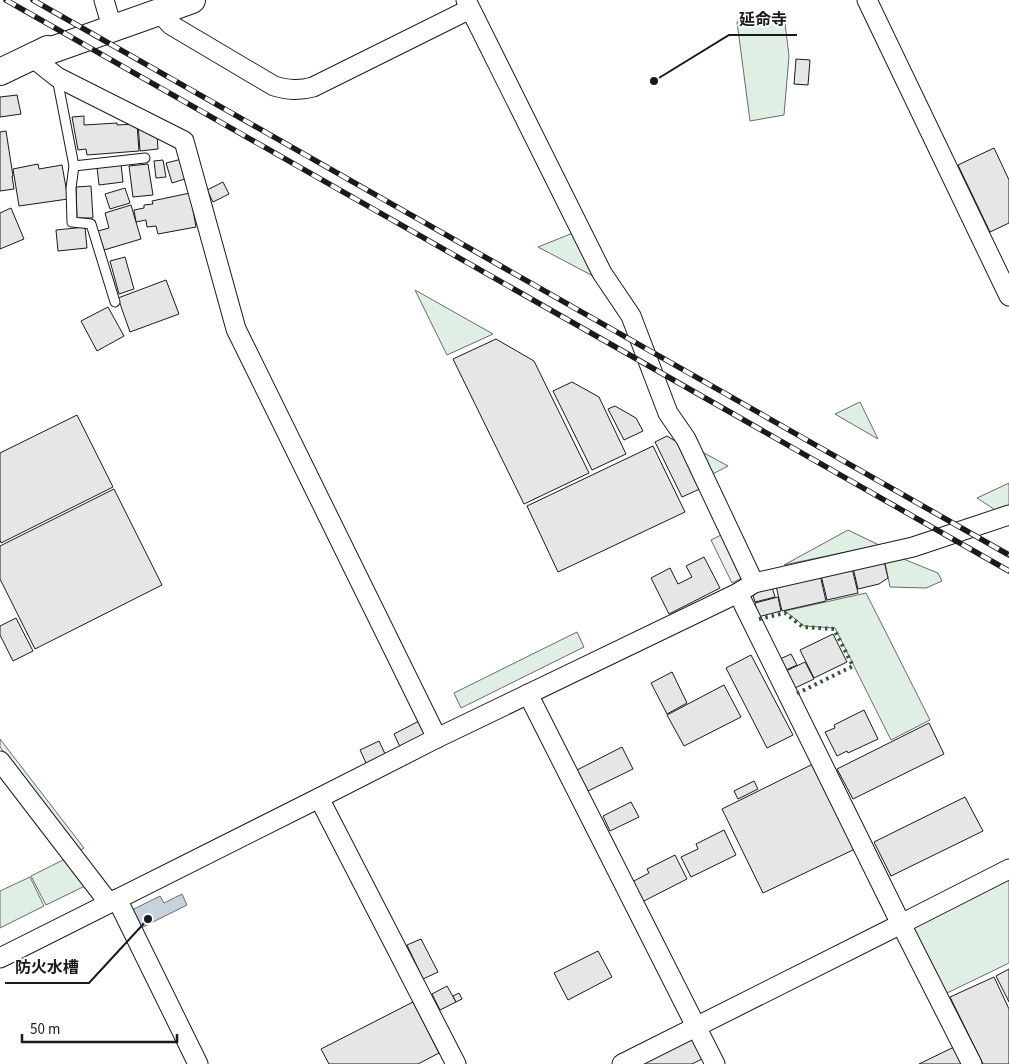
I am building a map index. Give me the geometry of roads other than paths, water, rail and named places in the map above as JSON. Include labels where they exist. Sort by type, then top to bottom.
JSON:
[{"type":"main road","points":[[32,56],[107,9],[152,6],[192,0]]},
{"type":"main road","points":[[0,72],[32,56],[152,6]]},
{"type":"street","points":[[867,0],[1009,296]]},
{"type":"street","points":[[152,6],[171,25],[274,86],[286,90],[303,90],[313,87],[468,4],[602,274],[632,316],[668,413],[686,439],[754,583]]},
{"type":"street","points":[[32,56],[57,77],[184,142],[236,329],[437,738]]},
{"type":"street","points":[[0,958],[437,738],[738,593],[754,583],[913,547],[1009,515]]},
{"type":"street","points":[[738,593],[972,1064]]},
{"type":"street","points":[[528,694],[715,1064]]},
{"type":"street","points":[[0,761],[113,901],[198,1064]]},
{"type":"street","points":[[319,798],[456,1064]]},
{"type":"street","points":[[622,1064],[1009,869]]},
{"type":"lane","points":[[57,77],[74,166],[71,188],[72,222],[91,224],[115,302]]},
{"type":"lane","points":[[74,166],[145,158]]},
{"type":"railway","points":[[6,0],[1009,571]]},
{"type":"railway","points":[[33,0],[1009,555]]},
{"type":"place","name":"延命寺","points":[[654,81]]},
{"type":"place","name":"防火水槽","points":[[148,919]]}]
